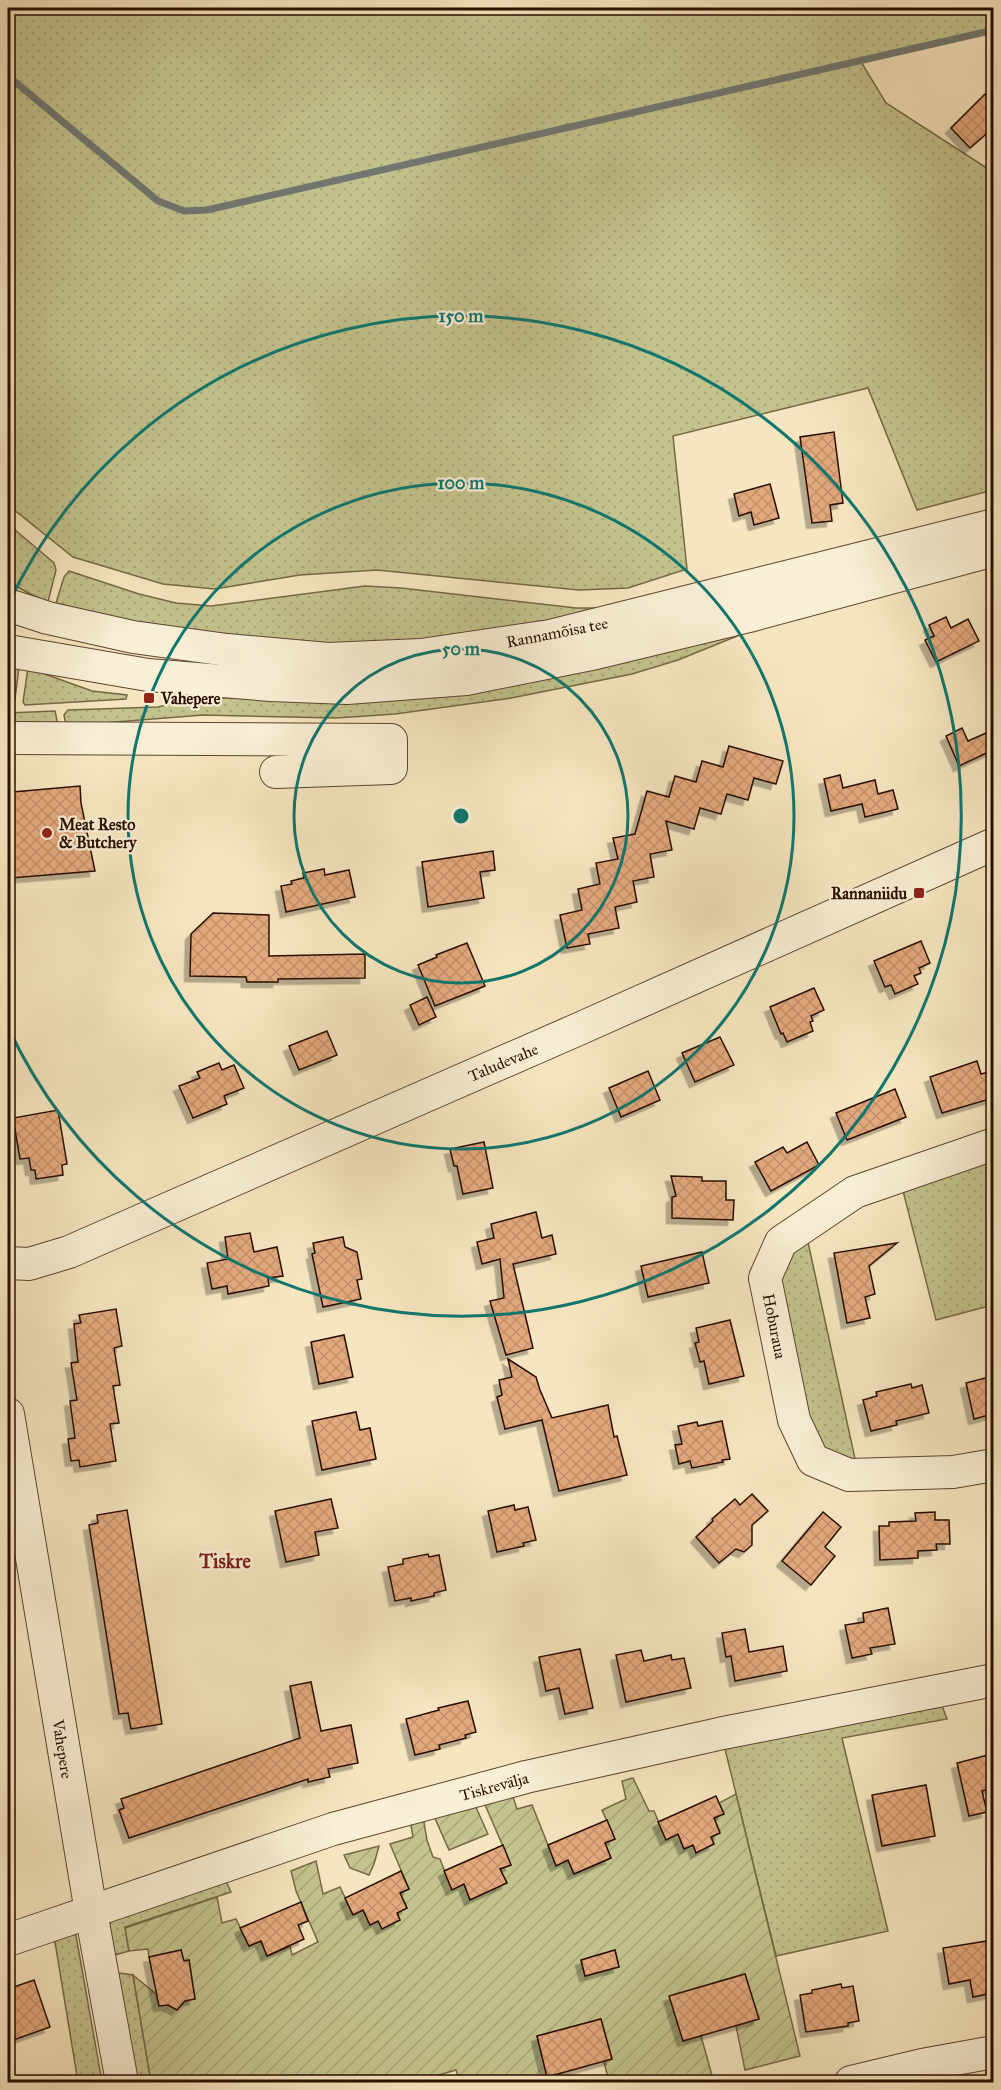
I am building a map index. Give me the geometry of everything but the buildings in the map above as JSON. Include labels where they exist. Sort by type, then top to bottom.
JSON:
[{"type":"street","name":"Rannamõisa tee","points":[[8,605],[48,618],[133,637],[226,650],[327,659],[421,655],[550,636],[993,525]]},
{"type":"street","name":"Rannamõisa tee","points":[[8,651],[148,675],[271,685],[347,688],[466,679],[596,653],[749,616],[993,550]]},
{"type":"street","points":[[8,738],[391,740],[391,768],[276,772]]},
{"type":"street","name":"Taludevahe","points":[[8,1263],[29,1264],[69,1252],[993,844]]},
{"type":"street","name":"Hoburaua","points":[[993,1144],[855,1192],[781,1242],[765,1278],[794,1420],[813,1460],[849,1475],[953,1472],[993,1465]]},
{"type":"street","name":"Vahepere","points":[[8,1414],[91,1912],[122,2082]]},
{"type":"street","name":"Tiskrevälja","points":[[8,1940],[333,1829],[526,1777],[723,1732],[993,1680]]},
{"type":"street","points":[[851,2082],[922,2065],[993,2052]]},
{"type":"green space","points":[[8,8],[993,8],[993,30],[861,62],[886,103],[993,172],[993,490],[917,510],[868,388],[673,436],[687,569],[628,588],[579,590],[377,570],[300,575],[215,589],[163,584],[73,557],[8,505]]},
{"type":"green space","points":[[8,524],[54,563],[56,570],[48,602],[21,589],[8,579]]},
{"type":"green space","points":[[69,571],[139,594],[176,603],[211,606],[365,586],[576,608],[598,608],[506,629],[411,641],[315,644],[267,641],[179,631],[56,603],[64,577]]},
{"type":"green space","points":[[757,628],[678,660],[632,674],[511,698],[395,714],[337,718],[203,715],[66,726],[64,715],[68,710],[158,707]]},
{"type":"green space","points":[[19,667],[15,699],[8,704],[8,668]]},
{"type":"green space","points":[[28,668],[92,691],[127,695],[126,699],[25,705],[23,702]]},
{"type":"green space","points":[[55,711],[58,725],[8,728],[8,713]]},
{"type":"green space","points":[[991,1153],[994,1162],[993,1305],[936,1320],[901,1183]]},
{"type":"green space","points":[[806,1233],[857,1468],[833,1464],[803,1430],[777,1265]]},
{"type":"green space","points":[[941,1703],[947,1719],[842,1738],[888,1931],[776,1956],[725,1742]]},
{"type":"green space","points":[[633,1778],[649,1811],[654,1811],[666,1839],[678,1834],[684,1849],[693,1845],[696,1852],[714,1844],[711,1837],[720,1832],[714,1818],[724,1813],[719,1803],[736,1794],[800,2056],[745,2070],[736,2026],[759,2019],[745,1974],[670,1996],[683,2041],[701,2036],[713,2079],[698,2082],[609,2082],[604,2062],[612,2059],[601,2019],[537,2036],[549,2082],[460,2082],[456,2070],[415,2082],[151,2082],[133,1975],[156,1994],[159,2006],[168,2005],[177,2010],[185,2001],[195,1999],[189,1960],[184,1961],[181,1950],[149,1957],[148,1949],[129,1951],[125,1928],[217,1897],[222,1923],[236,1919],[249,1946],[261,1941],[268,1956],[290,1946],[292,1955],[318,1942],[296,1891],[291,1871],[316,1861],[323,1894],[340,1887],[353,1914],[363,1910],[370,1925],[378,1921],[382,1928],[400,1920],[397,1913],[407,1908],[400,1893],[409,1889],[390,1844],[413,1837],[410,1820],[423,1817],[433,1857],[440,1859],[452,1889],[464,1884],[470,1899],[507,1883],[500,1869],[511,1865],[483,1800],[512,1794],[517,1809],[532,1805],[556,1865],[568,1860],[574,1874],[611,1858],[605,1843],[615,1839],[602,1810],[626,1799],[622,1781]],"holes":[[[615,1950],[619,1967],[585,1976],[581,1960]]]},
{"type":"green space","points":[[474,1803],[488,1834],[449,1850],[433,1814]]},
{"type":"green space","points":[[379,1846],[369,1875],[350,1868],[344,1855]]},
{"type":"green space","points":[[224,1877],[231,1892],[125,1927],[129,1951],[115,1955],[105,1920]]},
{"type":"green space","points":[[75,1930],[102,2082],[78,2082],[54,1936]]},
{"type":"green space","points":[[119,1973],[133,1975],[151,2082],[132,2082],[115,1978]]},
{"type":"waterway","points":[[8,76],[158,201],[184,211],[207,210],[994,30]]},
{"type":"place","name":"Vahepere","points":[[149,698]]},
{"type":"place","name":"Meat Resto & Butchery","points":[[47,833]]},
{"type":"place","name":"Rannaniidu","points":[[919,893]]},
{"type":"district","name":"Tiskre","points":[[225,1561]]}]
